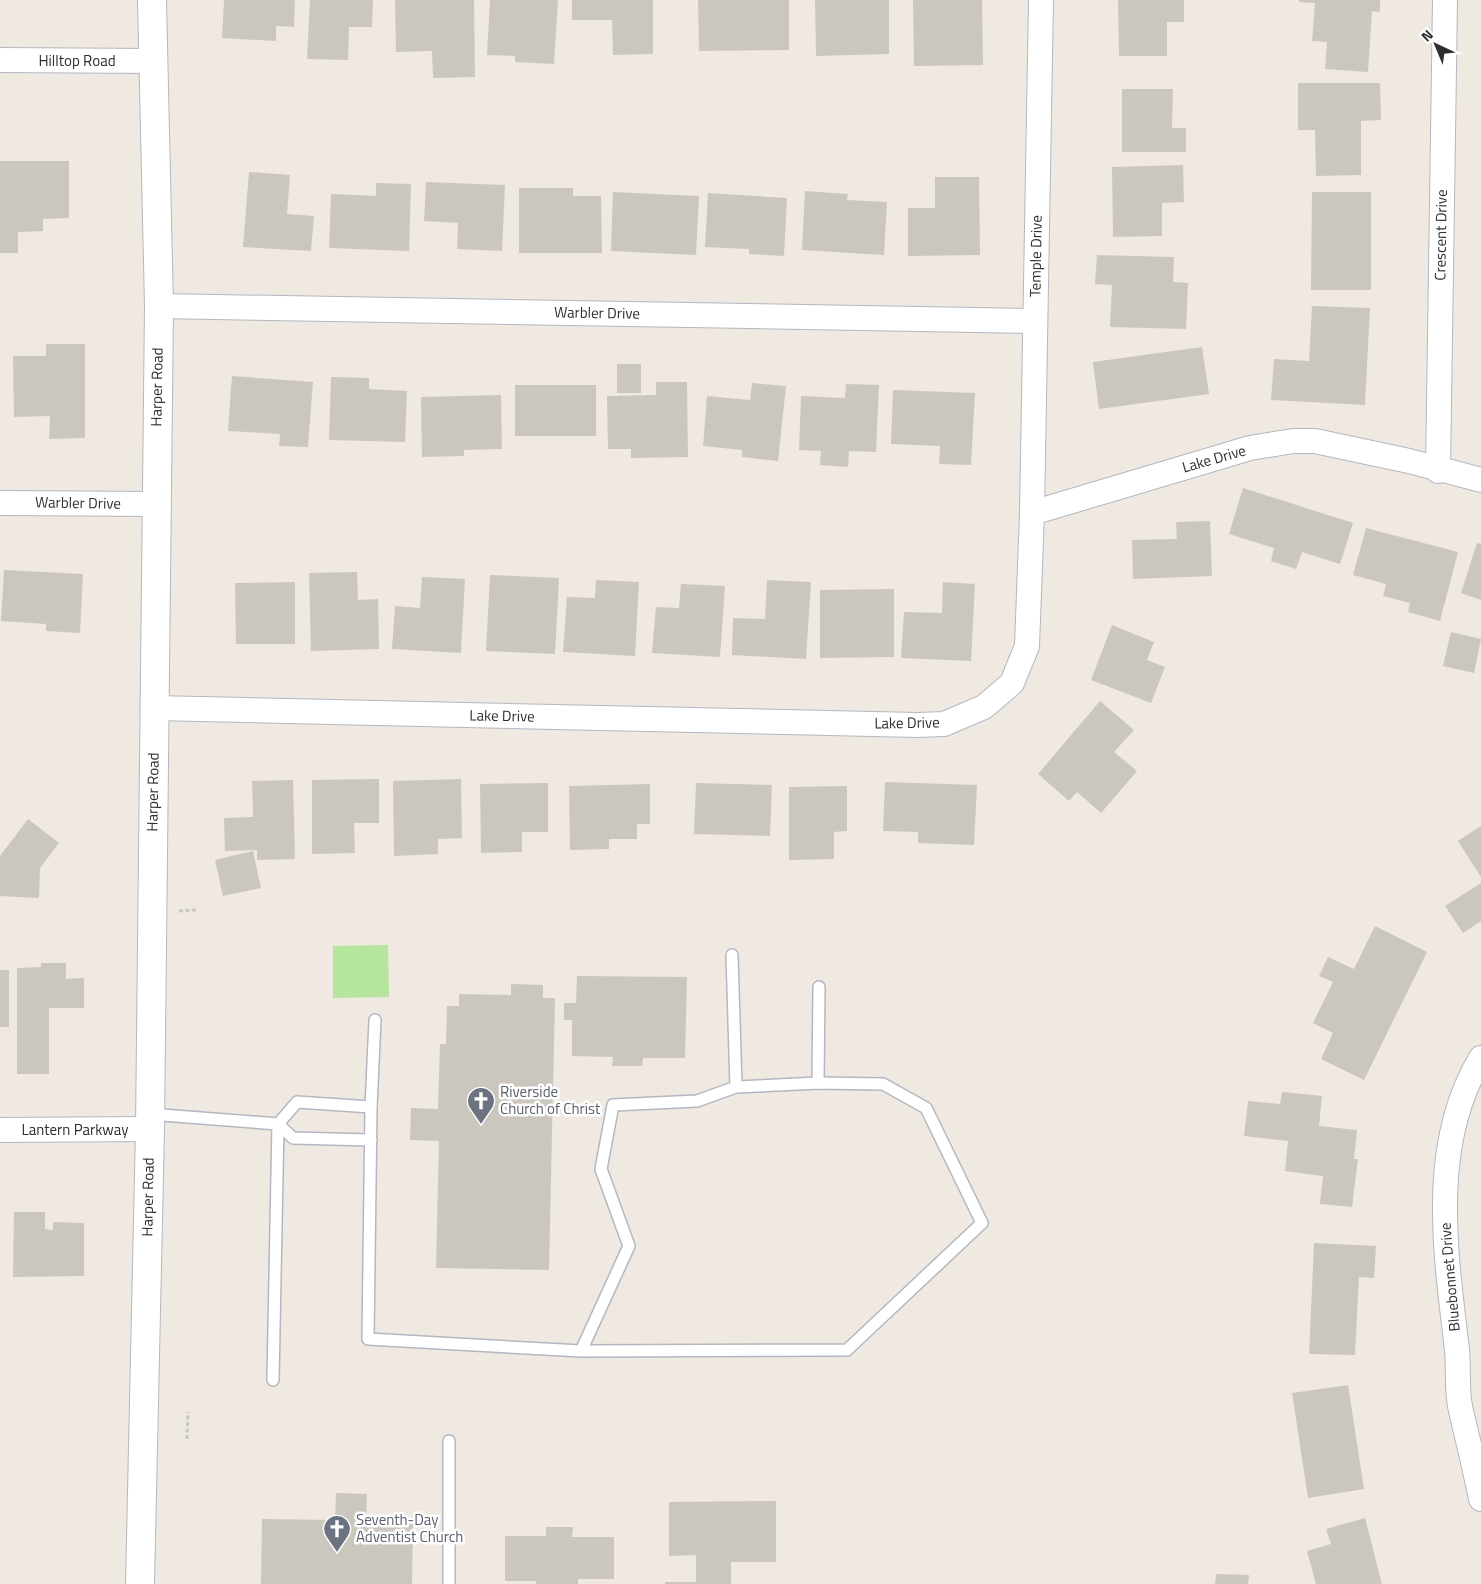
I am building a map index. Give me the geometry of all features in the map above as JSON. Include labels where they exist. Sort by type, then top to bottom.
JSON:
[{"type":"main road","name":"Harper Road","points":[[140,1584],[150,1122],[158,306],[152,0]]},
{"type":"street","name":"Temple Drive","points":[[1032,513],[1041,0]]},
{"type":"street","name":"Crescent Drive","points":[[1438,470],[1445,0]]},
{"type":"street","name":"Hilltop Road","points":[[0,60],[154,61]]},
{"type":"street","name":"Warbler Drive","points":[[158,306],[1035,321]]},
{"type":"street","name":"Lake Drive","points":[[154,708],[907,725],[944,724],[984,707],[1012,683],[1027,646],[1032,513],[1250,448],[1293,441],[1315,441],[1409,461],[1481,480]]},
{"type":"street","name":"Warbler Drive","points":[[0,503],[156,504]]},
{"type":"street","name":"Bluebonnet Drive","points":[[1481,1058],[1467,1082],[1450,1143],[1444,1210],[1448,1280],[1457,1352],[1460,1410],[1477,1464],[1481,1499]]},
{"type":"street","name":"Lantern Parkway","points":[[0,1130],[150,1122]]},
{"type":"lane","points":[[732,954],[736,1087]]},
{"type":"lane","points":[[818,1083],[819,987]]},
{"type":"lane","points":[[375,1020],[371,1107],[368,1339],[580,1352],[847,1350],[982,1223],[926,1108],[883,1084],[818,1083],[736,1087],[697,1101],[613,1105],[601,1169],[629,1246],[580,1352]]},
{"type":"lane","points":[[274,1380],[278,1124],[297,1102],[371,1107]]},
{"type":"lane","points":[[150,1122],[278,1124],[293,1138],[371,1140]]},
{"type":"lane","points":[[449,1584],[450,1440]]},
{"type":"path","points":[[184,911],[196,910]]},
{"type":"path","points":[[187,1439],[188,1412]]},
{"type":"green space","points":[[388,945],[389,997],[333,998],[333,946]]},
{"type":"building","points":[[224,0],[295,0],[294,27],[276,26],[276,41],[222,38]]},
{"type":"building","points":[[310,0],[373,0],[372,27],[349,27],[348,60],[307,59]]},
{"type":"building","points":[[395,0],[474,0],[475,77],[433,78],[432,51],[396,52]]},
{"type":"building","points":[[490,0],[558,0],[554,64],[515,62],[515,56],[487,55]]},
{"type":"building","points":[[572,0],[653,0],[653,54],[613,55],[612,20],[572,20]]},
{"type":"building","points":[[698,0],[789,0],[789,50],[699,51]]},
{"type":"building","points":[[815,0],[889,0],[889,54],[816,56]]},
{"type":"building","points":[[913,0],[982,0],[983,65],[914,66]]},
{"type":"building","points":[[1118,0],[1184,0],[1184,22],[1167,22],[1167,56],[1119,56]]},
{"type":"building","points":[[1299,0],[1380,0],[1380,12],[1372,11],[1368,72],[1325,69],[1327,42],[1312,41],[1315,3],[1299,2]]},
{"type":"building","points":[[1298,83],[1380,83],[1381,120],[1361,121],[1361,175],[1316,176],[1315,130],[1298,130]]},
{"type":"building","points":[[1122,89],[1173,89],[1172,128],[1186,128],[1186,152],[1122,152]]},
{"type":"building","points":[[0,161],[69,161],[69,218],[43,219],[43,231],[18,232],[18,253],[0,253]]},
{"type":"building","points":[[1183,165],[1184,202],[1162,203],[1162,236],[1113,237],[1112,167]]},
{"type":"building","points":[[249,172],[290,175],[287,214],[314,216],[311,251],[243,247]]},
{"type":"building","points":[[935,177],[979,177],[980,255],[908,256],[908,208],[935,208]]},
{"type":"building","points":[[426,182],[505,185],[502,251],[457,249],[458,223],[424,221]]},
{"type":"building","points":[[376,183],[411,184],[409,251],[329,248],[331,194],[376,196]]},
{"type":"building","points":[[519,188],[573,188],[573,196],[601,196],[602,253],[519,253]]},
{"type":"building","points":[[805,191],[848,194],[847,200],[887,202],[884,255],[802,250]]},
{"type":"building","points":[[613,192],[699,196],[696,255],[611,251]]},
{"type":"building","points":[[1312,192],[1371,192],[1371,290],[1311,290]]},
{"type":"building","points":[[708,193],[787,198],[784,256],[749,254],[749,249],[705,247]]},
{"type":"building","points":[[1097,255],[1174,257],[1173,282],[1188,283],[1186,329],[1110,327],[1112,285],[1095,284]]},
{"type":"building","points":[[1312,306],[1370,308],[1365,405],[1271,400],[1274,359],[1309,361]]},
{"type":"building","points":[[46,344],[85,344],[85,438],[49,439],[50,416],[14,417],[13,356],[46,356]]},
{"type":"building","points":[[1202,347],[1209,394],[1099,409],[1093,362]]},
{"type":"building","points":[[617,364],[641,364],[641,393],[617,393]]},
{"type":"building","points":[[232,376],[313,382],[308,447],[279,446],[280,434],[228,431]]},
{"type":"building","points":[[331,377],[369,378],[369,389],[407,391],[405,442],[329,440]]},
{"type":"building","points":[[656,382],[687,382],[688,457],[631,458],[631,449],[608,449],[607,396],[656,395]]},
{"type":"building","points":[[752,383],[786,386],[778,461],[742,457],[742,450],[703,446],[707,396],[750,400]]},
{"type":"building","points":[[846,384],[879,385],[876,452],[849,451],[848,467],[820,465],[821,451],[799,450],[801,396],[845,398]]},
{"type":"building","points":[[515,385],[596,385],[596,436],[515,436]]},
{"type":"building","points":[[893,390],[975,393],[971,465],[939,464],[940,446],[891,444]]},
{"type":"building","points":[[501,395],[502,449],[464,450],[464,456],[422,457],[421,397]]},
{"type":"building","points":[[1243,488],[1353,523],[1340,564],[1302,552],[1296,569],[1271,561],[1274,548],[1229,534]]},
{"type":"building","points":[[1210,521],[1212,576],[1133,579],[1132,540],[1177,539],[1176,522]]},
{"type":"building","points":[[1366,528],[1458,552],[1440,621],[1408,612],[1410,603],[1383,596],[1386,584],[1353,575]]},
{"type":"building","points":[[1477,543],[1481,544],[1481,600],[1461,593]]},
{"type":"building","points":[[4,570],[83,574],[80,633],[46,631],[46,624],[1,621]]},
{"type":"building","points":[[357,572],[358,600],[378,599],[379,649],[311,651],[309,573]]},
{"type":"building","points":[[490,575],[559,578],[555,654],[486,651]]},
{"type":"building","points":[[422,577],[465,579],[461,653],[392,649],[395,606],[420,608]]},
{"type":"building","points":[[596,580],[639,582],[635,656],[563,652],[567,597],[595,598]]},
{"type":"building","points":[[767,580],[811,582],[806,659],[732,655],[733,618],[765,619]]},
{"type":"building","points":[[295,582],[295,644],[236,644],[235,583]]},
{"type":"building","points":[[943,582],[975,584],[971,661],[901,658],[904,612],[942,613]]},
{"type":"building","points":[[681,584],[725,586],[720,657],[652,653],[656,607],[679,608]]},
{"type":"building","points":[[894,589],[894,657],[820,658],[820,590]]},
{"type":"building","points":[[1112,625],[1154,642],[1147,660],[1165,667],[1151,703],[1091,680]]},
{"type":"building","points":[[1451,632],[1481,639],[1474,673],[1443,666]]},
{"type":"building","points":[[1100,701],[1134,730],[1114,752],[1137,771],[1101,813],[1077,792],[1069,801],[1038,774]]},
{"type":"building","points":[[379,779],[379,823],[354,823],[355,853],[312,854],[312,780]]},
{"type":"building","points":[[461,779],[462,838],[438,839],[438,854],[394,856],[393,781]]},
{"type":"building","points":[[293,780],[295,859],[257,860],[257,850],[225,851],[224,818],[253,817],[252,781]]},
{"type":"building","points":[[885,782],[977,785],[974,845],[918,843],[918,832],[883,831]]},
{"type":"building","points":[[548,783],[548,832],[522,832],[522,852],[481,853],[480,784]]},
{"type":"building","points":[[696,783],[772,785],[770,836],[694,834]]},
{"type":"building","points":[[650,784],[650,824],[637,824],[637,839],[609,839],[609,849],[570,850],[569,786]]},
{"type":"building","points":[[847,786],[847,831],[834,832],[834,859],[789,860],[789,787]]},
{"type":"building","points":[[28,819],[59,843],[40,868],[39,898],[0,896],[0,856]]},
{"type":"building","points":[[1481,826],[1481,877],[1458,841]]},
{"type":"building","points":[[253,851],[261,888],[223,896],[215,860]]},
{"type":"building","points":[[1481,883],[1481,921],[1463,933],[1445,906]]},
{"type":"building","points":[[1375,926],[1427,952],[1364,1080],[1321,1059],[1333,1033],[1313,1023],[1333,982],[1319,976],[1328,957],[1354,969]]},
{"type":"building","points":[[41,963],[66,963],[66,979],[84,978],[84,1008],[49,1008],[49,1074],[17,1074],[17,968],[41,967]]},
{"type":"building","points":[[0,970],[9,970],[9,1027],[0,1027]]},
{"type":"building","points":[[577,976],[687,977],[685,1058],[643,1058],[642,1066],[612,1066],[613,1057],[572,1056],[572,1020],[564,1020],[564,1003],[576,1003]]},
{"type":"building","name":"Riverside Church of Christ","points":[[511,984],[543,985],[543,998],[555,998],[549,1270],[436,1268],[439,1141],[410,1140],[411,1108],[438,1109],[440,1044],[446,1044],[447,1006],[459,1006],[459,994],[511,995]]},
{"type":"building","points":[[1282,1092],[1322,1096],[1319,1126],[1357,1130],[1354,1159],[1358,1159],[1352,1207],[1320,1204],[1323,1176],[1285,1171],[1288,1141],[1244,1136],[1248,1101],[1280,1104]]},
{"type":"building","points":[[14,1212],[45,1212],[45,1229],[53,1230],[53,1222],[84,1223],[84,1276],[13,1277]]},
{"type":"building","points":[[1314,1243],[1376,1246],[1374,1278],[1359,1277],[1355,1355],[1309,1354]]},
{"type":"building","points":[[1348,1385],[1364,1489],[1308,1498],[1292,1393]]},
{"type":"building","name":"Seventh-Day Adventist Church","points":[[336,1493],[367,1494],[366,1522],[413,1522],[412,1584],[261,1584],[262,1519],[335,1520]]},
{"type":"building","points":[[776,1501],[776,1562],[731,1562],[731,1584],[665,1584],[665,1582],[696,1582],[696,1555],[669,1556],[669,1502]]},
{"type":"building","points":[[1365,1518],[1382,1584],[1316,1584],[1307,1551],[1331,1544],[1326,1529]]},
{"type":"building","points":[[546,1527],[573,1527],[572,1537],[614,1537],[614,1579],[578,1579],[578,1584],[536,1584],[536,1581],[505,1581],[505,1536],[546,1536]]},
{"type":"building","points":[[1216,1574],[1249,1575],[1248,1584],[1215,1584]]},
{"type":"place","name":"Riverside Church of Christ","points":[[481,1125]]},
{"type":"place","name":"Seventh-Day Adventist Church","points":[[337,1553]]}]
